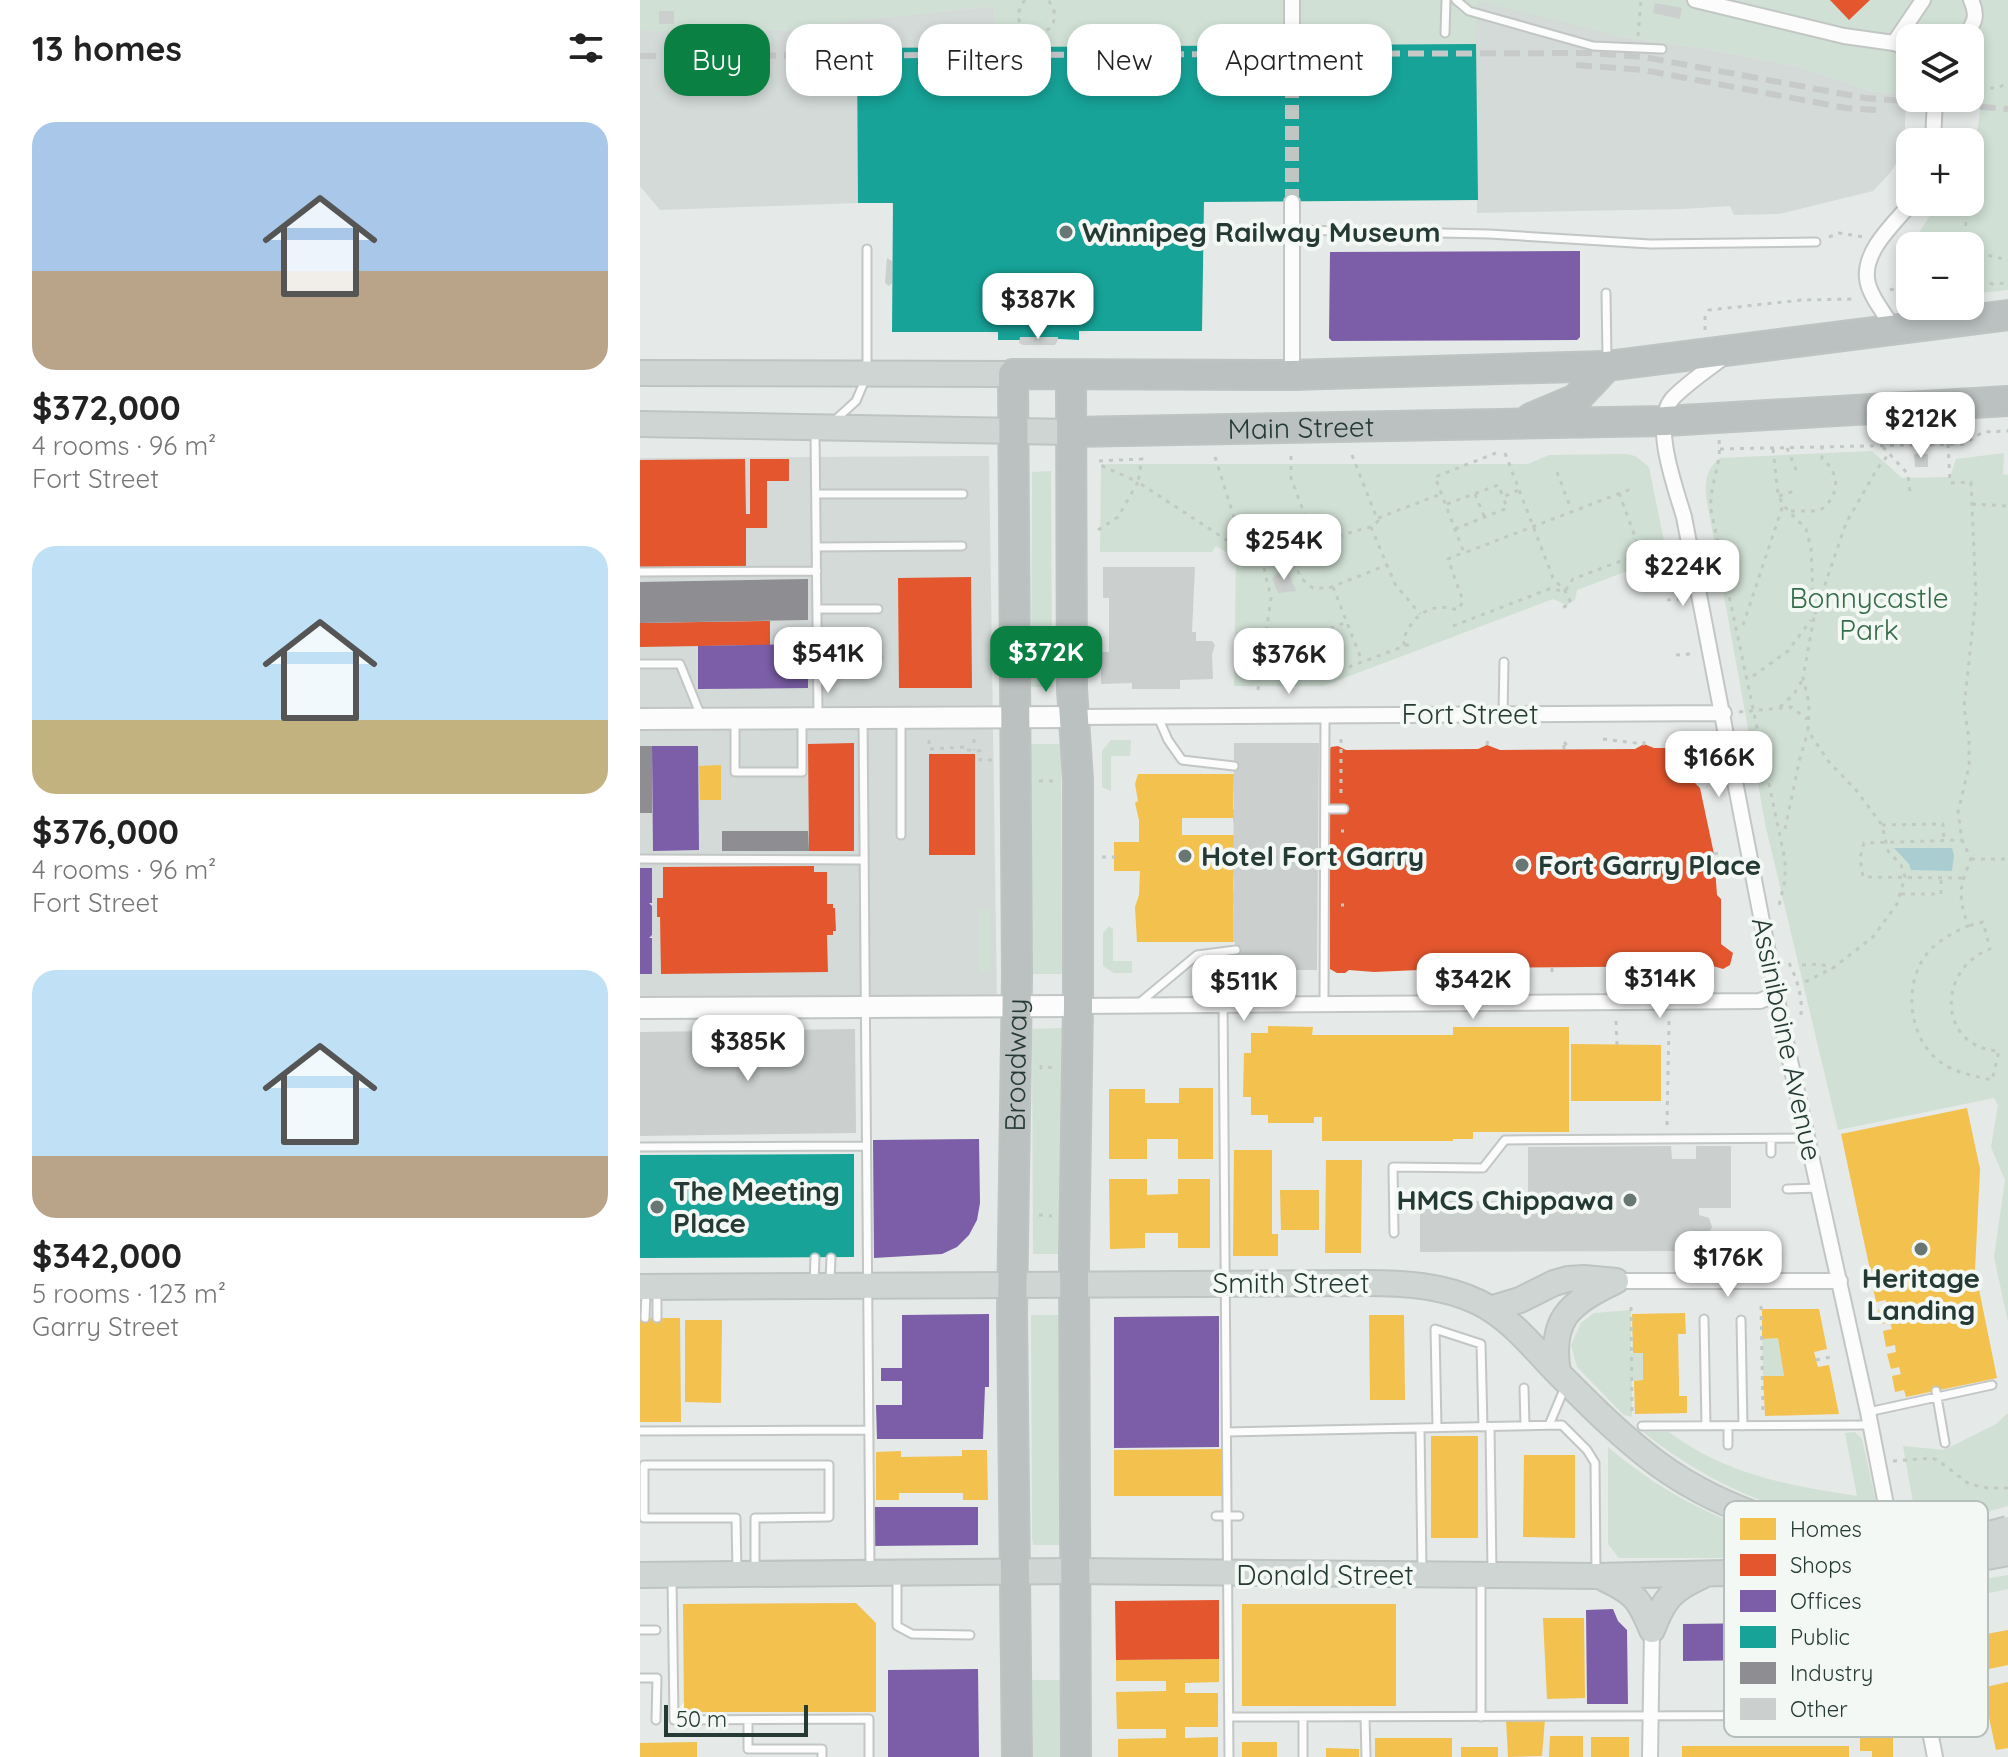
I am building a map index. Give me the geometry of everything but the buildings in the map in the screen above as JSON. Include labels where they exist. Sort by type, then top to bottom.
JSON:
[{"type":"highway","name":"Main Street","points":[[1013,374],[1292,375],[1607,366],[1715,343],[1894,329],[2008,315]]},
{"type":"highway","points":[[1516,424],[1576,399],[1607,366]]},
{"type":"highway","name":"Broadway","points":[[1013,374],[1016,1006],[1012,1286],[1017,1757]]},
{"type":"highway","points":[[1071,376],[1072,689],[1078,780],[1074,1286],[1076,1757]]},
{"type":"highway","name":"Main Street","points":[[1071,432],[1665,421],[2008,401]]},
{"type":"main road","name":"Main Street","points":[[640,373],[1013,374]]},
{"type":"main road","name":"Main Street","points":[[640,424],[1071,432]]},
{"type":"main road","points":[[1490,1309],[1568,1279],[1616,1281]]},
{"type":"main road","points":[[1563,1377],[1555,1347],[1561,1322],[1579,1299],[1616,1281]]},
{"type":"main road","name":"Smith Street","points":[[648,1287],[1225,1283],[1423,1286],[1463,1296],[1490,1309],[1508,1323],[1611,1426],[1659,1464],[1725,1501]]},
{"type":"main road","name":"Smith Street","points":[[1988,1535],[2008,1529]]},
{"type":"main road","name":"Donald Street","points":[[1988,1557],[2008,1553]]},
{"type":"main road","name":"Donald Street","points":[[640,1575],[1015,1571],[1724,1574]]},
{"type":"main road","points":[[1652,1630],[1661,1607],[1674,1591],[1706,1575]]},
{"type":"main road","points":[[1596,1576],[1633,1593],[1652,1630]]},
{"type":"street","points":[[1292,0],[1292,24]]},
{"type":"street","points":[[1695,0],[1844,36],[1894,43],[1923,0]]},
{"type":"street","points":[[1971,0],[1975,17],[1971,24]]},
{"type":"street","points":[[1292,202],[1292,375]]},
{"type":"street","points":[[1894,329],[1867,279],[1872,255],[1901,216]]},
{"type":"street","points":[[1665,421],[1669,401],[1715,343]]},
{"type":"street","name":"Assiniboine Avenue","points":[[1665,421],[1665,450],[1684,517],[1724,713],[1776,994],[1870,1418],[1885,1501]]},
{"type":"street","name":"Fort Street","points":[[640,719],[1724,713]]},
{"type":"street","points":[[640,1008],[1760,1001],[1776,994]]},
{"type":"street","points":[[1616,1281],[1840,1281]]},
{"type":"street","points":[[1650,1757],[1652,1630]]},
{"type":"street","name":"Assiniboine Avenue","points":[[1930,1737],[1935,1757]]},
{"type":"lane","points":[[1445,33],[1446,0]]},
{"type":"lane","points":[[1456,0],[1469,11],[1593,46],[1662,49]]},
{"type":"lane","points":[[1292,230],[1489,234],[1650,244],[1816,242]]},
{"type":"lane","points":[[735,718],[735,772],[802,772],[817,659],[816,494],[821,428],[856,401],[867,375],[867,249]]},
{"type":"lane","points":[[1606,293],[1607,366]]},
{"type":"lane","points":[[816,494],[963,494]]},
{"type":"lane","points":[[816,547],[962,546]]},
{"type":"lane","points":[[640,572],[817,571]]},
{"type":"lane","points":[[817,609],[878,609]]},
{"type":"lane","points":[[817,659],[878,658]]},
{"type":"lane","points":[[1503,714],[1504,662]]},
{"type":"lane","points":[[640,664],[680,664],[701,718]]},
{"type":"lane","points":[[1157,715],[1168,740],[1182,760],[1234,766]]},
{"type":"lane","points":[[1324,1003],[1325,715]]},
{"type":"lane","points":[[863,717],[870,1572]]},
{"type":"lane","points":[[901,717],[901,835]]},
{"type":"lane","points":[[1325,809],[1343,809]]},
{"type":"lane","points":[[640,859],[863,860]]},
{"type":"lane","points":[[1136,1006],[1197,955],[1236,950]]},
{"type":"lane","points":[[1223,1004],[1229,1757]]},
{"type":"lane","points":[[1394,1233],[1393,1167],[1483,1168],[1505,1140],[1808,1138]]},
{"type":"lane","points":[[1771,1139],[1771,1153]]},
{"type":"lane","points":[[640,1147],[866,1146]]},
{"type":"lane","points":[[1787,1189],[1819,1188]]},
{"type":"lane","points":[[815,1258],[822,1287]]},
{"type":"lane","points":[[822,1287],[831,1258]]},
{"type":"lane","points":[[648,1287],[657,1318]]},
{"type":"lane","points":[[645,1318],[648,1287]]},
{"type":"lane","points":[[1704,1319],[1706,1426]]},
{"type":"lane","points":[[1741,1320],[1743,1426]]},
{"type":"lane","points":[[1437,1428],[1435,1329],[1481,1344],[1486,1427],[1486,1575],[1481,1717]]},
{"type":"lane","points":[[1549,1425],[1563,1377]]},
{"type":"lane","points":[[1642,1426],[1763,1426],[1870,1418],[1937,1394],[1992,1385]]},
{"type":"lane","points":[[1524,1388],[1525,1426]]},
{"type":"lane","points":[[1937,1394],[1945,1443]]},
{"type":"lane","points":[[1227,1432],[1562,1425],[1587,1450],[1595,1463],[1596,1576]]},
{"type":"lane","points":[[1728,1426],[1728,1445]]},
{"type":"lane","points":[[1420,1428],[1422,1575]]},
{"type":"lane","points":[[640,1431],[869,1430]]},
{"type":"lane","points":[[642,1465],[829,1465],[829,1517],[755,1518],[746,1574],[736,1518],[644,1518],[642,1465]]},
{"type":"lane","points":[[1227,1469],[1239,1468]]},
{"type":"lane","points":[[1216,1516],[1239,1516]]},
{"type":"lane","points":[[897,1572],[897,1626],[912,1634],[970,1635]]},
{"type":"lane","points":[[672,1575],[674,1720],[869,1719],[869,1757]]},
{"type":"lane","points":[[640,1630],[656,1630]]},
{"type":"lane","points":[[640,1678],[657,1678],[656,1720]]},
{"type":"lane","points":[[1229,1717],[1724,1717]]},
{"type":"lane","points":[[1303,1717],[1303,1757]]},
{"type":"lane","points":[[1365,1717],[1366,1757]]},
{"type":"lane","points":[[748,1720],[748,1749],[822,1749],[822,1757]]},
{"type":"path","points":[[1020,24],[1018,10],[1025,0]]},
{"type":"path","points":[[1048,0],[1054,7],[1055,21],[1051,26]]},
{"type":"path","points":[[1638,34],[1641,0]]},
{"type":"path","points":[[1984,88],[1997,88],[2008,83]]},
{"type":"path","points":[[1816,242],[1839,233],[1858,234],[1878,244]]},
{"type":"path","points":[[1984,254],[2008,260]]},
{"type":"path","points":[[1984,282],[2008,283]]},
{"type":"path","points":[[1890,290],[1896,288]]},
{"type":"path","points":[[1715,343],[1705,316],[1709,310],[1802,300],[1856,299]]},
{"type":"path","points":[[1036,337],[1036,347]]},
{"type":"path","points":[[1717,418],[1721,457],[1712,483],[1711,510],[1786,871],[1777,917]]},
{"type":"path","points":[[1720,449],[1964,444],[1983,432],[2008,431]]},
{"type":"path","points":[[1948,444],[1950,483],[1971,482],[1976,597],[1964,707],[1969,766],[1958,812],[1962,840],[1971,859],[1959,899],[1968,926]]},
{"type":"path","points":[[1883,447],[1908,474],[1910,493]]},
{"type":"path","points":[[1787,448],[1797,472]]},
{"type":"path","points":[[1791,511],[1819,511],[1833,496],[1836,477],[1832,467],[1822,459],[1822,448]]},
{"type":"path","points":[[1753,676],[1788,651],[1814,617],[1811,548],[1806,529],[1783,505],[1779,496],[1773,449]]},
{"type":"path","points":[[1464,553],[1435,477],[1496,453]]},
{"type":"path","points":[[1505,453],[1553,578],[1571,603],[1562,608]]},
{"type":"path","points":[[1352,455],[1378,521],[1371,527],[1316,545],[1303,556],[1298,566],[1300,575],[1313,588],[1333,587],[1387,565]]},
{"type":"path","points":[[1780,707],[1794,694],[1803,678],[1814,617],[1846,523],[1888,455]]},
{"type":"path","points":[[1291,456],[1291,478],[1316,545]]},
{"type":"path","points":[[1215,457],[1245,552]]},
{"type":"path","points":[[1098,530],[1118,517],[1138,482],[1142,459],[1109,458],[1098,462],[1138,482],[1263,564],[1271,587],[1271,598],[1258,690]]},
{"type":"path","points":[[1557,472],[1572,511]]},
{"type":"path","points":[[1445,504],[1498,485],[1503,497],[1507,508],[1455,529]]},
{"type":"path","points":[[1458,610],[1463,601],[1448,559],[1631,489]]},
{"type":"path","points":[[1503,497],[1519,490]]},
{"type":"path","points":[[1779,496],[1794,491]]},
{"type":"path","points":[[1619,493],[1641,553]]},
{"type":"path","points":[[1377,519],[1441,494]]},
{"type":"path","points":[[1475,494],[1484,517]]},
{"type":"path","points":[[1972,504],[2008,506]]},
{"type":"path","points":[[1743,625],[1783,505]]},
{"type":"path","points":[[1371,527],[1395,584],[1420,614]]},
{"type":"path","points":[[1565,591],[1573,579],[1658,547]]},
{"type":"path","points":[[1291,579],[1300,575]]},
{"type":"path","points":[[1333,587],[1362,661]]},
{"type":"path","points":[[1453,626],[1549,589],[1565,591]]},
{"type":"path","points":[[1667,600],[1679,599]]},
{"type":"path","points":[[1330,674],[1407,644],[1403,641],[1406,631],[1420,614],[1441,607],[1458,610]]},
{"type":"path","points":[[1458,610],[1463,622]]},
{"type":"path","points":[[1337,671],[1323,631],[1347,622]]},
{"type":"path","points":[[1676,655],[1690,654]]},
{"type":"path","points":[[1785,829],[1808,731],[1809,703],[1803,678]]},
{"type":"path","points":[[1752,712],[1791,707],[1807,719]]},
{"type":"path","points":[[1805,982],[1833,968],[1873,937],[1901,894],[1905,877],[1901,865],[1888,851],[1882,825],[1856,790],[1829,762],[1808,731]]},
{"type":"path","points":[[972,751],[974,739]]},
{"type":"path","points":[[1341,739],[1343,809]]},
{"type":"path","points":[[1564,741],[1573,739]]},
{"type":"path","points":[[1603,739],[1644,744],[1644,739]]},
{"type":"path","points":[[929,740],[929,749],[966,747],[966,750],[980,751],[980,760],[993,760]]},
{"type":"path","points":[[1564,741],[1570,749]]},
{"type":"path","points":[[1564,741],[1564,749]]},
{"type":"path","points":[[1695,770],[1707,787]]},
{"type":"path","points":[[1882,825],[1943,824],[1944,841]]},
{"type":"path","points":[[1962,840],[1864,843],[1860,858],[1863,877],[1963,878]]},
{"type":"path","points":[[1714,854],[1723,852]]},
{"type":"path","points":[[1233,856],[1329,858]]},
{"type":"path","points":[[1102,857],[1115,857]]},
{"type":"path","points":[[1971,859],[2008,859]]},
{"type":"path","points":[[1901,894],[1941,894],[1941,877]]},
{"type":"path","points":[[1983,922],[1990,949],[1973,957],[1963,967],[1951,992],[1953,1016],[1964,1037],[1982,1048],[1999,1051],[1992,1080],[1941,1063],[1919,1037],[1912,1009],[1912,989],[1918,967],[1931,949],[1951,933],[1968,926],[1983,922]]},
{"type":"path","points":[[1786,959],[1798,985],[1801,1006],[1799,1025]]},
{"type":"path","points":[[1802,965],[1820,964],[1833,968]]},
{"type":"path","points":[[1620,978],[1622,970]]},
{"type":"path","points":[[1616,1021],[1617,1045]]},
{"type":"path","points":[[1667,1139],[1669,1021]]},
{"type":"path","points":[[1041,1053],[1041,1068],[1055,1067]]},
{"type":"path","points":[[1761,1306],[1763,1426]]},
{"type":"path","points":[[1631,1307],[1632,1417]]},
{"type":"path","points":[[1816,1360],[1835,1356]]},
{"type":"path","points":[[1889,1449],[1892,1462],[1932,1458],[1969,1484],[2008,1488]]},
{"type":"shaded area","points":[[1476,0],[1623,37],[1796,66],[1872,91],[1896,94],[1896,112],[1905,112],[1905,128],[1896,128],[1896,164],[1873,191],[1779,214],[1734,215],[1730,206],[1477,213],[1477,200],[1204,202],[893,210],[892,203],[858,203],[660,210],[640,186],[640,31],[664,31],[664,96],[770,96],[770,30],[786,29],[786,96],[902,96],[902,24],[830,23],[994,6],[996,24],[918,24],[918,96],[1051,96],[1051,47],[1067,47],[1067,96],[1181,96],[1181,46],[1197,46],[1197,96],[1392,96],[1392,45],[1475,44]]},
{"type":"shaded area","points":[[989,456],[997,1006],[640,1008],[640,458]]},
{"type":"green space","points":[[640,0],[2008,0],[2008,290],[1984,293],[1984,232],[1919,232],[1930,216],[1984,216],[1984,128],[1978,128],[1980,112],[1984,112],[1984,24],[1896,24],[1896,94],[1872,91],[1796,66],[1623,37],[1477,1],[1476,44],[1392,45],[1392,24],[1197,24],[1197,46],[1181,46],[1181,24],[1067,24],[1067,47],[1051,47],[1051,24],[996,24],[994,6],[831,24],[786,24],[786,29],[770,30],[770,24],[664,24],[664,31],[640,31]]},
{"type":"green space","name":"Bonnycastle Park","points":[[1872,451],[1902,478],[1950,477],[1956,459],[2004,453],[2003,474],[2008,475],[2008,1322],[1994,1257],[2005,1180],[1991,1147],[1998,1105],[1994,1098],[1838,1130],[1766,828],[1706,496],[1708,475],[1720,458]]},
{"type":"green space","points":[[1549,455],[1635,456],[1649,467],[1667,556],[1577,590],[1575,600],[1567,605],[1553,599],[1323,686],[1234,686],[1236,558],[1216,546],[1212,552],[1100,552],[1101,464],[1528,464]]},
{"type":"green space","points":[[1051,471],[1052,687],[1031,687],[1032,472]]},
{"type":"green space","points":[[1111,740],[1131,740],[1130,756],[1111,756],[1111,791],[1102,787],[1102,751]]},
{"type":"green space","points":[[1031,744],[1061,744],[1062,974],[1032,974]]},
{"type":"green space","points":[[979,910],[990,910],[991,971],[979,971]]},
{"type":"green space","points":[[1109,926],[1113,929],[1113,961],[1132,961],[1132,973],[1114,973],[1103,966],[1103,933]]},
{"type":"green space","points":[[1063,1028],[1064,1254],[1033,1254],[1032,1029]]},
{"type":"green space","points":[[1631,1310],[1631,1353],[1643,1353],[1643,1380],[1632,1381],[1632,1417],[1624,1415],[1577,1367],[1571,1345],[1581,1323],[1594,1313]]},
{"type":"green space","points":[[1031,1315],[1060,1315],[1061,1545],[1033,1545]]},
{"type":"green space","points":[[1778,1338],[1784,1376],[1763,1376],[1762,1339]]},
{"type":"green space","points":[[2008,1413],[2008,1506],[1988,1512],[1988,1501],[1913,1501],[1903,1446],[1944,1450],[1996,1424]]},
{"type":"green space","points":[[1643,1432],[1669,1432],[1712,1458],[1758,1476],[1857,1496],[1845,1433],[1855,1432],[1862,1439],[1876,1501],[1762,1501],[1712,1478]]},
{"type":"green space","points":[[1608,1447],[1654,1482],[1724,1519],[1724,1558],[1619,1558],[1608,1544]]},
{"type":"green space","points":[[2008,1575],[2008,1589],[1988,1593],[1988,1579]]},
{"type":"green space","points":[[1032,1680],[1063,1680],[1063,1757],[1033,1757]]},
{"type":"water","points":[[1894,848],[1952,848],[1952,871],[1911,870]]},
{"type":"tunnel","points":[[1292,96],[1292,202]]},
{"type":"railway","points":[[640,56],[1591,53],[1644,57],[1865,98],[2008,109]]},
{"type":"railway","points":[[1576,65],[1643,70],[1846,108],[1876,110]]},
{"type":"place","name":"Winnipeg Railway Museum","points":[[1066,232]]},
{"type":"place","name":"Hotel Fort Garry","points":[[1185,856]]},
{"type":"place","name":"Fort Garry Place","points":[[1522,865]]},
{"type":"place","name":"HMCS Chippawa","points":[[1630,1200]]},
{"type":"place","name":"The Meeting Place","points":[[657,1207]]},
{"type":"place","name":"Heritage Landing","points":[[1921,1249]]}]
